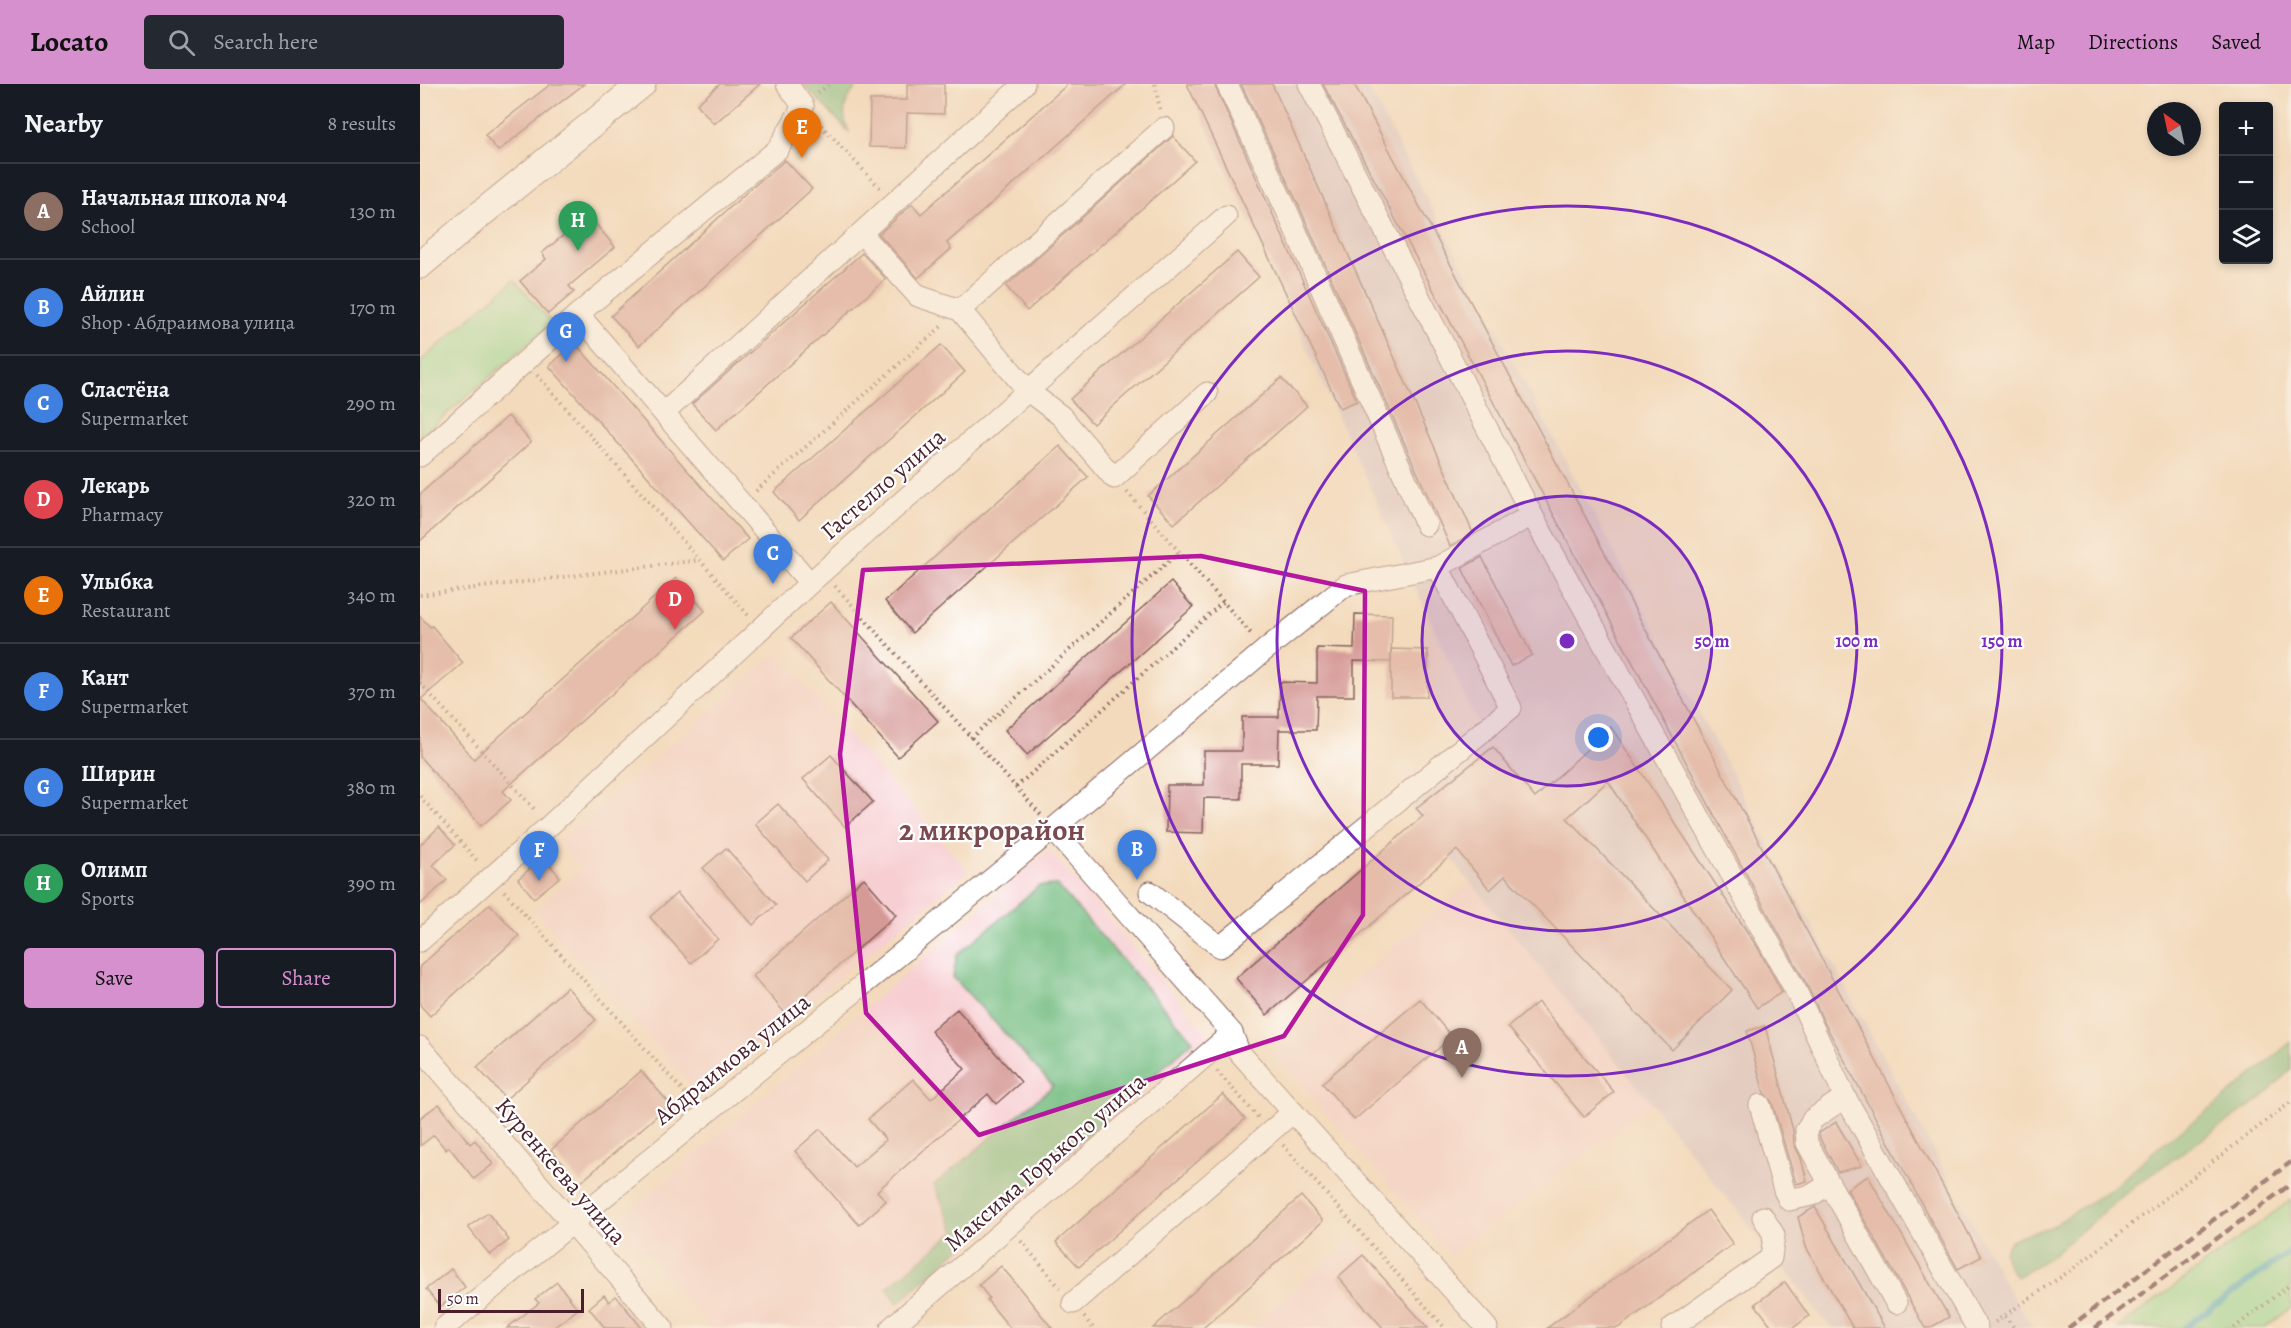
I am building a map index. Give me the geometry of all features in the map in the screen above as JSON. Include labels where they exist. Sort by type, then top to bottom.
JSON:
[{"type":"main road","points":[[420,265],[642,84]]},
{"type":"street","points":[[420,456],[578,314],[778,149],[803,106],[787,84]]},
{"type":"street","points":[[664,413],[1024,84]]},
{"type":"street","points":[[1227,84],[1287,211],[1426,525]]},
{"type":"street","points":[[1309,84],[1532,515],[1796,991],[1845,1097],[1977,1328]]},
{"type":"street","points":[[960,310],[1164,128]]},
{"type":"street","name":"Гастелло улица","points":[[420,941],[549,825],[816,577],[1226,216]]},
{"type":"street","points":[[861,232],[918,296],[960,310],[1028,391],[1061,416],[1114,478],[1207,393]]},
{"type":"street","points":[[578,314],[742,504],[816,577]]},
{"type":"street","name":"Абдраимова улица","points":[[444,1328],[1053,829],[1265,650],[1346,585],[1438,567],[1532,515]]},
{"type":"street","points":[[1150,892],[1220,947],[1511,708],[1438,567]]},
{"type":"street","points":[[1053,829],[1232,1033],[1239,1052],[1487,1328]]},
{"type":"street","name":"Максима Горького улица","points":[[891,1328],[1232,1033]]},
{"type":"street","name":"Куренкеева улица","points":[[420,1047],[663,1328]]},
{"type":"street","points":[[1845,1097],[1813,1119],[1806,1130],[1807,1143],[1896,1303]]},
{"type":"street","points":[[1760,1106],[1784,1191],[1789,1200],[1812,1195],[1829,1184]]},
{"type":"street","points":[[1073,1303],[1293,1112]]},
{"type":"street","points":[[1671,1328],[1771,1258],[1774,1235],[1763,1217]]},
{"type":"path","points":[[1155,84],[1164,128]]},
{"type":"path","points":[[803,106],[894,203]]},
{"type":"path","points":[[742,504],[960,310]]},
{"type":"path","points":[[525,362],[761,629]]},
{"type":"path","points":[[1114,478],[1265,650]]},
{"type":"path","points":[[971,738],[1179,552]]},
{"type":"path","points":[[420,595],[700,560]]},
{"type":"path","points":[[816,577],[971,738],[1053,829]]},
{"type":"path","points":[[1016,787],[1222,602]]},
{"type":"path","points":[[420,683],[549,825]]},
{"type":"path","points":[[420,796],[491,877],[711,1109]]},
{"type":"path","points":[[1205,1057],[1445,1328]]},
{"type":"path","points":[[1987,1328],[2074,1268],[2291,1102]]},
{"type":"path","points":[[1019,1238],[1093,1328]]},
{"type":"path","points":[[2234,1328],[2291,1284]]},
{"type":"path","points":[[2005,1316],[2014,1328]]},
{"type":"highlighted area","points":[[1201,556],[1365,591],[1363,915],[1284,1036],[979,1135],[866,1013],[840,754],[863,570]]},
{"type":"shaded area","points":[[1187,84],[1366,84],[1776,858],[2005,1284],[2033,1328],[1831,1328],[1652,1104],[1405,802],[1484,739]]},
{"type":"shaded area","points":[[777,653],[968,871],[699,1094],[534,910],[581,869],[559,842]]},
{"type":"shaded area","points":[[1049,850],[1211,1038],[874,1328],[710,1328],[618,1221]]},
{"type":"shaded area","points":[[1470,882],[1652,1104],[1450,1255],[1271,1051]]},
{"type":"shaded area","points":[[1353,1237],[1434,1328],[1250,1328]]},
{"type":"green space","points":[[803,84],[859,84],[850,95],[845,107],[845,119],[850,133]]},
{"type":"green space","points":[[514,280],[552,323],[420,437],[420,362]]},
{"type":"green space","points":[[1057,885],[1193,1041],[898,1303],[887,1288],[955,1231],[934,1185],[1053,1086],[953,977],[957,955],[1039,886]]},
{"type":"green space","points":[[2291,1042],[2291,1069],[2263,1097],[2133,1187],[2052,1256],[2016,1277],[2008,1266],[2004,1253],[2009,1242],[2022,1235],[2051,1227],[2112,1188],[2162,1144],[2221,1101]]},
{"type":"green space","points":[[2291,1200],[2291,1308],[2265,1328],[2118,1328]]},
{"type":"building","points":[[551,84],[584,84],[498,151],[485,135]]},
{"type":"building","points":[[720,84],[760,84],[714,124],[697,104]]},
{"type":"building","points":[[907,84],[944,84],[944,114],[907,113],[906,148],[869,147],[870,100],[907,100]]},
{"type":"building","points":[[1068,84],[1126,84],[947,243],[951,249],[918,278],[879,234],[912,204],[921,214]]},
{"type":"building","points":[[1187,84],[1214,84],[1357,401],[1340,408]]},
{"type":"building","points":[[1241,84],[1272,84],[1473,533],[1450,546],[1299,206]]},
{"type":"building","points":[[1323,84],[1354,84],[1981,1257],[1958,1269],[1931,1221],[1825,1024],[1807,985]]},
{"type":"building","points":[[1173,136],[1195,161],[1027,311],[1006,286]]},
{"type":"building","points":[[785,160],[812,189],[639,346],[611,316]]},
{"type":"building","points":[[588,215],[615,247],[569,286],[574,292],[548,314],[520,281],[546,259],[542,253]]},
{"type":"building","points":[[1237,252],[1259,277],[1093,424],[1070,399]]},
{"type":"building","points":[[862,253],[886,279],[716,430],[692,404]]},
{"type":"building","points":[[575,343],[748,539],[723,561],[549,366]]},
{"type":"building","points":[[941,345],[965,372],[799,520],[774,492]]},
{"type":"building","points":[[1281,378],[1307,406],[1174,524],[1148,496]]},
{"type":"building","points":[[508,416],[531,442],[420,541],[420,494]]},
{"type":"building","points":[[1060,446],[1088,477],[912,633],[885,601]]},
{"type":"building","points":[[1482,557],[1532,655],[1511,666],[1462,568]]},
{"type":"building","points":[[676,578],[705,611],[503,791],[511,800],[481,826],[420,757],[420,616],[430,627],[432,626],[463,663],[421,699],[474,759]]},
{"type":"building","points":[[1171,582],[1193,607],[1027,755],[1005,730]]},
{"type":"building","points":[[831,602],[938,721],[898,757],[791,638]]},
{"type":"building","points":[[1355,614],[1392,615],[1391,662],[1354,661],[1354,696],[1317,696],[1316,730],[1279,730],[1278,764],[1241,764],[1241,799],[1204,798],[1203,833],[1166,832],[1167,785],[1204,785],[1204,751],[1242,751],[1242,717],[1279,717],[1280,682],[1317,683],[1317,648],[1354,649]]},
{"type":"building","points":[[1391,649],[1428,650],[1427,697],[1391,697]]},
{"type":"building","points":[[1611,727],[1758,948],[1782,992],[1757,1008],[1608,781],[1567,818],[1732,990],[1672,1050],[1505,876],[1490,890],[1457,850],[1267,1015],[1236,978],[1423,816],[1416,808],[1493,747],[1535,798]]},
{"type":"building","points":[[831,755],[873,802],[845,827],[803,779]]},
{"type":"building","points":[[778,804],[828,860],[805,881],[755,824]]},
{"type":"building","points":[[439,827],[455,845],[433,865],[447,880],[420,905],[420,845]]},
{"type":"building","points":[[726,848],[776,905],[753,925],[703,868]]},
{"type":"building","points":[[543,857],[560,877],[534,898],[518,879]]},
{"type":"building","points":[[864,878],[896,915],[785,1013],[753,976]]},
{"type":"building","points":[[677,893],[718,939],[691,963],[650,917]]},
{"type":"building","points":[[490,904],[519,936],[430,1016],[420,1005],[420,966]]},
{"type":"building","points":[[567,987],[596,1020],[506,1099],[477,1067]]},
{"type":"building","points":[[1420,999],[1452,1037],[1354,1120],[1322,1083]]},
{"type":"building","points":[[1538,1002],[1614,1092],[1584,1117],[1508,1027]]},
{"type":"building","points":[[957,1009],[1021,1082],[996,1104],[988,1094],[877,1191],[886,1201],[859,1225],[795,1151],[820,1129],[854,1167],[886,1140],[868,1119],[913,1079],[931,1099],[965,1069],[931,1031]]},
{"type":"building","points":[[1765,1026],[1793,1130],[1794,1144],[1801,1158],[1807,1181],[1796,1184],[1772,1102],[1764,1093],[1747,1031]]},
{"type":"building","points":[[641,1071],[670,1104],[580,1183],[551,1150]]},
{"type":"building","points":[[1223,1094],[1245,1119],[1079,1267],[1056,1242]]},
{"type":"building","points":[[439,1104],[470,1144],[475,1140],[493,1164],[474,1179],[449,1147],[446,1150],[434,1135],[420,1146],[420,1118]]},
{"type":"building","points":[[1836,1122],[1862,1166],[1838,1172],[1819,1133]]},
{"type":"building","points":[[1868,1176],[1949,1317],[1930,1328],[1925,1328],[1847,1189]]},
{"type":"building","points":[[1301,1196],[1323,1221],[1203,1328],[1153,1328]]},
{"type":"building","points":[[1815,1207],[1885,1328],[1853,1328],[1806,1247],[1798,1217]]},
{"type":"building","points":[[1708,1210],[1733,1244],[1618,1328],[1547,1328]]},
{"type":"building","points":[[488,1213],[509,1240],[490,1255],[468,1227]]},
{"type":"building","points":[[1363,1255],[1428,1328],[1383,1328],[1338,1277]]},
{"type":"building","points":[[1001,1266],[1052,1328],[1010,1328],[987,1300],[989,1298],[979,1285]]},
{"type":"building","points":[[451,1269],[465,1287],[440,1307],[426,1289]]},
{"type":"building","points":[[557,1282],[578,1309],[553,1328],[507,1328],[539,1303],[535,1299]]},
{"type":"building","points":[[1785,1282],[1809,1316],[1793,1328],[1773,1328],[1755,1304]]},
{"type":"building","points":[[604,1295],[609,1302],[616,1296],[642,1328],[605,1328],[589,1308]]},
{"type":"waterway","points":[[2184,1328],[2291,1251]]},
{"type":"railway","points":[[2068,1328],[2291,1162]]},
{"type":"railway","points":[[2095,1328],[2291,1184]]},
{"type":"place","name":"Улыбка","points":[[802,158]]},
{"type":"place","name":"Олимп","points":[[578,251]]},
{"type":"place","name":"Ширин","points":[[566,362]]},
{"type":"place","name":"Сластёна","points":[[773,584]]},
{"type":"place","name":"Лекарь","points":[[675,630]]},
{"type":"place","name":"Айлин","points":[[1137,880]]},
{"type":"place","name":"Кант","points":[[539,881]]},
{"type":"place","name":"Начальная школа №4","points":[[1462,1078]]},
{"type":"district","name":"2 микрорайон","points":[[992,830]]}]
